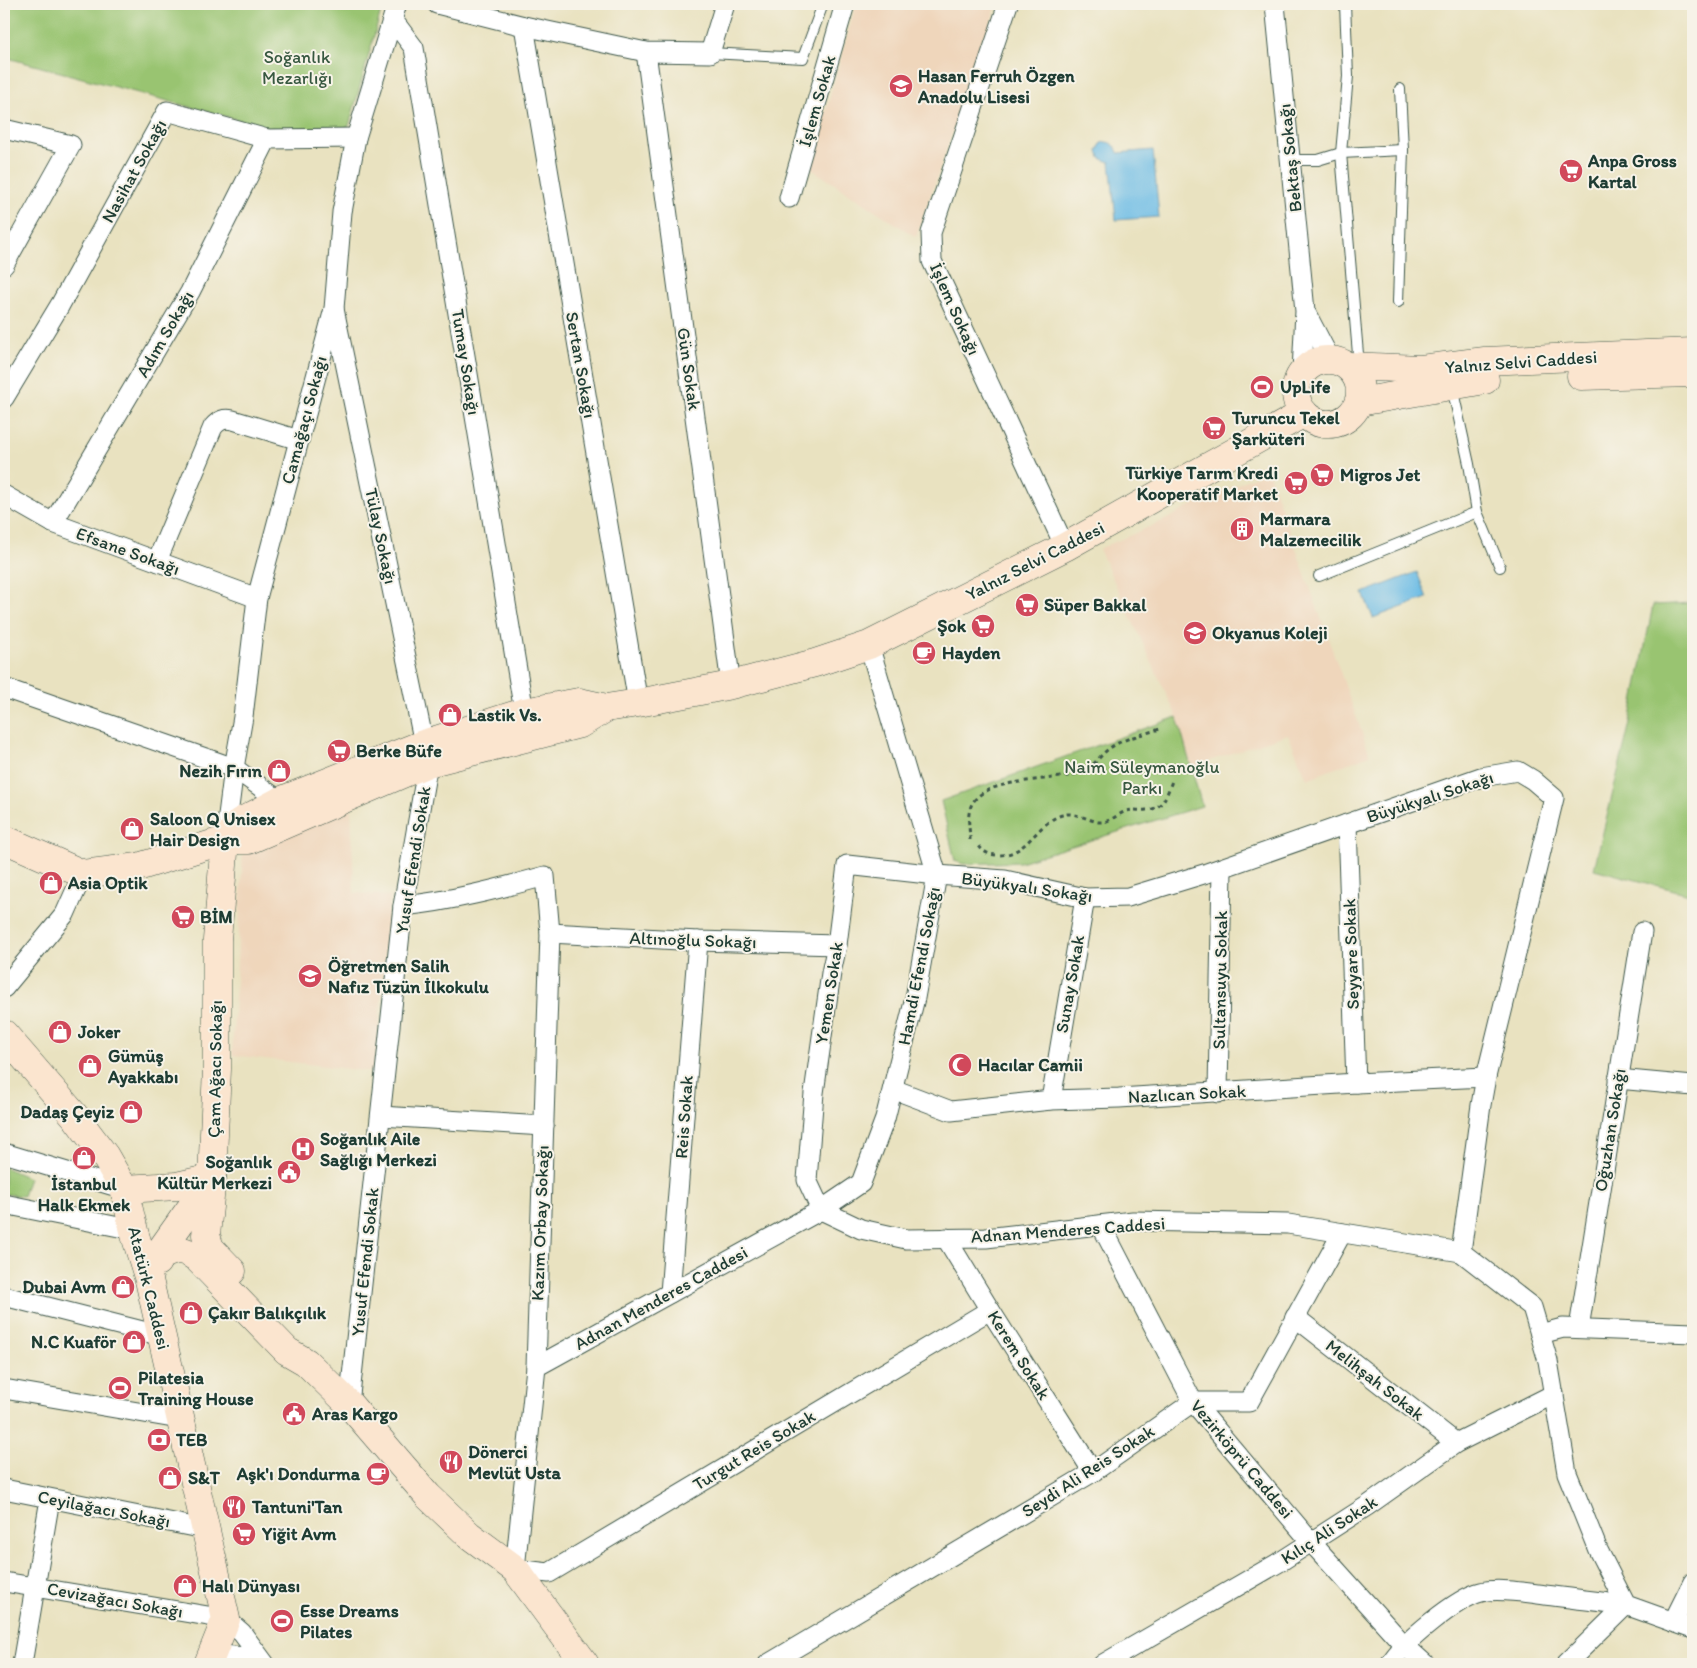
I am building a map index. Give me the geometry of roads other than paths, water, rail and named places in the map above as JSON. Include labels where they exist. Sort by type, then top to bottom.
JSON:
[{"type":"street","points":[[437,4],[524,26],[646,52],[710,53],[725,4]]},
{"type":"street","name":"İşlem Sokak","points":[[789,198],[845,4]]},
{"type":"street","name":"İşlem Sokağı","points":[[1008,4],[931,233],[932,261],[1065,547]]},
{"type":"street","name":"Bektaş Sokağı","points":[[1275,4],[1305,311]]},
{"type":"street","name":"Camağaçı Sokağı","points":[[225,840],[243,716],[257,598],[334,308],[342,212],[356,138],[395,12]]},
{"type":"street","name":"Tumay Sokağı","points":[[395,12],[414,48],[524,712]]},
{"type":"street","name":"Sertan Sokağı","points":[[524,26],[638,703]]},
{"type":"street","name":"Gün Sokak","points":[[646,52],[731,685]]},
{"type":"street","name":"Nasihat Sokağı","points":[[4,398],[60,305],[167,111],[267,139],[356,138]]},
{"type":"street","points":[[4,129],[71,145],[4,265]]},
{"type":"street","name":"Adım Sokağı","points":[[53,524],[190,292],[267,139]]},
{"type":"street","name":"Tülay Sokağı","points":[[334,308],[426,754]]},
{"type":"street","points":[[1305,311],[1345,364],[1355,373],[1359,382],[1359,402],[1345,420],[1334,424],[1323,424],[1312,420],[1304,414],[1297,404],[1295,393],[1297,382],[1302,372],[1305,311]]},
{"type":"street","name":"Yalnız Selvi Caddesi","points":[[1302,372],[1311,364],[1320,360],[1345,364],[1421,369],[1485,361],[1693,352]]},
{"type":"street","points":[[1359,402],[1483,381],[1533,377],[1693,373]]},
{"type":"street","name":"Yalnız Selvi Caddesi","points":[[83,874],[138,867],[225,840],[249,840],[426,754],[524,712],[579,702],[606,708],[731,685],[816,663],[869,645],[1065,547],[1304,414]]},
{"type":"street","points":[[157,561],[213,427],[217,423],[227,419],[233,420],[299,440]]},
{"type":"street","name":"Efsane Sokağı","points":[[4,495],[53,524],[257,598]]},
{"type":"street","name":"Hamdi Efendi Sokağı","points":[[822,1210],[861,1183],[885,1119],[915,998],[937,875],[869,645]]},
{"type":"street","points":[[4,688],[234,768],[280,801]]},
{"type":"street","name":"Yalnız Selvi Caddesi","points":[[225,840],[240,822],[280,801],[426,754],[580,724],[606,708]]},
{"type":"street","name":"Yusuf Efendi Sokak","points":[[349,1404],[404,906],[426,754]]},
{"type":"street","name":"Büyükyalı Sokağı","points":[[937,875],[1004,880],[1085,898],[1128,897],[1222,868],[1481,777],[1518,771],[1533,780],[1554,798],[1480,1104],[1461,1252]]},
{"type":"street","name":"Seyyare Sokak","points":[[1347,824],[1356,1083]]},
{"type":"street","points":[[4,839],[83,874],[65,914],[4,988]]},
{"type":"street","name":"Çam Ağacı Sokağı","points":[[225,840],[216,940],[217,1069],[212,1178],[206,1235],[210,1248],[297,1340],[306,1362]]},
{"type":"street","name":"Yemen Sokak","points":[[822,1210],[807,1180],[814,1093],[831,973],[837,945],[847,865],[937,875]]},
{"type":"street","name":"Sultansuyu Sokak","points":[[1218,1092],[1222,868]]},
{"type":"street","name":"Kazım Orbay Sokağı","points":[[404,906],[470,896],[545,876],[550,933],[536,1367],[515,1569]]},
{"type":"street","name":"Sunay Sokak","points":[[1051,1100],[1085,898]]},
{"type":"street","name":"Oğuzhan Sokağı","points":[[1579,1328],[1642,932]]},
{"type":"street","name":"Altınoğlu Sokağı","points":[[550,933],[698,941],[837,945]]},
{"type":"street","name":"Reis Sokak","points":[[670,1293],[698,941]]},
{"type":"street","name":"Atatürk Caddesi","points":[[4,1034],[74,1115],[105,1156],[124,1189],[134,1230],[154,1268],[162,1336],[179,1419],[226,1619]]},
{"type":"street","name":"Nazlıcan Sokak","points":[[893,1089],[952,1111],[1051,1100],[1486,1077]]},
{"type":"street","points":[[1618,1079],[1693,1086]]},
{"type":"street","points":[[381,1116],[544,1126]]},
{"type":"street","points":[[4,1153],[124,1189],[177,1186],[212,1178]]},
{"type":"street","points":[[154,1268],[163,1247],[212,1178]]},
{"type":"street","points":[[4,1204],[134,1230]]},
{"type":"street","name":"Adnan Menderes Caddesi","points":[[536,1367],[822,1210],[861,1229],[906,1239],[986,1238],[1133,1221],[1288,1224],[1461,1252],[1532,1308],[1548,1361],[1567,1473],[1598,1550],[1626,1605]]},
{"type":"street","name":"Vezirköprü Caddesi","points":[[1101,1225],[1193,1402],[1311,1542],[1405,1646],[1425,1664]]},
{"type":"street","points":[[1193,1402],[1249,1402],[1342,1233]]},
{"type":"street","name":"Kerem Sokak","points":[[946,1238],[1093,1472]]},
{"type":"street","points":[[154,1268],[175,1249],[186,1251],[197,1258],[287,1351],[306,1362],[349,1404],[428,1496],[469,1535],[515,1569],[586,1664]]},
{"type":"street","points":[[4,1296],[162,1336]]},
{"type":"street","name":"Turgut Reis Sokak","points":[[515,1569],[549,1573],[990,1310]]},
{"type":"street","name":"Melihşah Sokak","points":[[1295,1317],[1456,1443]]},
{"type":"street","points":[[1540,1334],[1564,1328],[1693,1333]]},
{"type":"street","points":[[4,1389],[179,1419]]},
{"type":"street","name":"Kılıç Ali Sokak","points":[[1103,1664],[1283,1560],[1367,1506],[1456,1443],[1554,1394]]},
{"type":"street","name":"Seydi Ali Reis Sokak","points":[[768,1664],[1093,1472],[1193,1402]]},
{"type":"street","name":"Ceyilağacı Sokağı","points":[[4,1489],[204,1529]]},
{"type":"street","points":[[22,1664],[50,1499]]},
{"type":"street","name":"Cevizağacı Sokağı","points":[[4,1582],[226,1619]]},
{"type":"street","points":[[1674,1622],[1693,1582]]},
{"type":"street","points":[[1390,1664],[1394,1657],[1419,1631],[1456,1604],[1481,1592],[1512,1591],[1626,1605],[1693,1629]]},
{"type":"street","points":[[1566,1664],[1626,1605]]},
{"type":"street","points":[[209,1661],[226,1619],[242,1633],[262,1661]]},
{"type":"street","points":[[209,1661],[221,1655],[262,1661]]},
{"type":"lane","points":[[710,53],[803,58],[823,4]]},
{"type":"lane","points":[[1345,4],[1348,76],[1341,153],[1345,364]]},
{"type":"lane","points":[[1398,302],[1403,150],[1400,89]]},
{"type":"lane","points":[[1290,160],[1318,160],[1341,153],[1403,150]]},
{"type":"lane","points":[[1452,386],[1477,512],[1500,566]]},
{"type":"lane","points":[[1319,576],[1477,512]]},
{"type":"water","points":[[1106,142],[1114,145],[1118,153],[1153,150],[1159,217],[1116,220],[1110,162],[1100,158],[1098,151],[1101,143]]},
{"type":"water","points":[[1417,572],[1427,598],[1373,618],[1363,593]]},
{"type":"place","name":"Hasan Ferruh Özgen Anadolu Lisesi","points":[[901,86]]},
{"type":"place","name":"Anpa Gross Kartal","points":[[1571,171]]},
{"type":"place","name":"UpLife","points":[[1262,387]]},
{"type":"place","name":"Turuncu Tekel Şarküteri","points":[[1214,428]]},
{"type":"place","name":"Migros Jet","points":[[1322,475]]},
{"type":"place","name":"Türkiye Tarım Kredi Kooperatif Market","points":[[1296,483]]},
{"type":"place","name":"Marmara Malzemecilik","points":[[1242,529]]},
{"type":"place","name":"Süper Bakkal","points":[[1027,605]]},
{"type":"place","name":"Şok","points":[[983,626]]},
{"type":"place","name":"Okyanus Koleji","points":[[1195,633]]},
{"type":"place","name":"Hayden","points":[[924,653]]},
{"type":"place","name":"Lastik Vs.","points":[[450,715]]},
{"type":"place","name":"Berke Büfe","points":[[339,751]]},
{"type":"place","name":"Nezih Fırın","points":[[279,771]]},
{"type":"place","name":"Saloon Q Unisex Hair Design","points":[[132,829]]},
{"type":"place","name":"Asia Optik","points":[[51,883]]},
{"type":"place","name":"BİM","points":[[183,917]]},
{"type":"place","name":"Öğretmen Salih Nafız Tüzün İlkokulu","points":[[310,976]]},
{"type":"place","name":"Joker","points":[[60,1032]]},
{"type":"place","name":"Hacılar Camii","points":[[960,1065]]},
{"type":"place","name":"Gümüş Ayakkabı","points":[[90,1066]]},
{"type":"place","name":"Dadaş Çeyiz","points":[[131,1112]]},
{"type":"place","name":"Soğanlık Aile Sağlığı Merkezi","points":[[303,1149]]},
{"type":"place","name":"İstanbul Halk Ekmek","points":[[84,1158]]},
{"type":"place","name":"Soğanlık Kültür Merkezi","points":[[289,1172]]},
{"type":"place","name":"Dubai Avm","points":[[123,1287]]},
{"type":"place","name":"Çakır Balıkçılık","points":[[191,1313]]},
{"type":"place","name":"N.C Kuaför","points":[[134,1342]]},
{"type":"place","name":"Pilatesia Training House","points":[[120,1388]]},
{"type":"place","name":"Aras Kargo","points":[[294,1414]]},
{"type":"place","name":"TEB","points":[[159,1440]]},
{"type":"place","name":"Dönerci Mevlüt Usta","points":[[451,1462]]},
{"type":"place","name":"Aşk'ı Dondurma","points":[[378,1474]]},
{"type":"place","name":"S&T","points":[[170,1478]]},
{"type":"place","name":"Tantuni'Tan","points":[[234,1507]]},
{"type":"place","name":"Yiğit Avm","points":[[244,1534]]},
{"type":"place","name":"Halı Dünyası","points":[[185,1586]]},
{"type":"place","name":"Esse Dreams Pilates","points":[[282,1621]]},
{"type":"park label","name":"Soğanlık Mezarlığı","points":[[297,67]]},
{"type":"park label","name":"Naim Süleymanoğlu Parkı","points":[[1142,778]]}]
